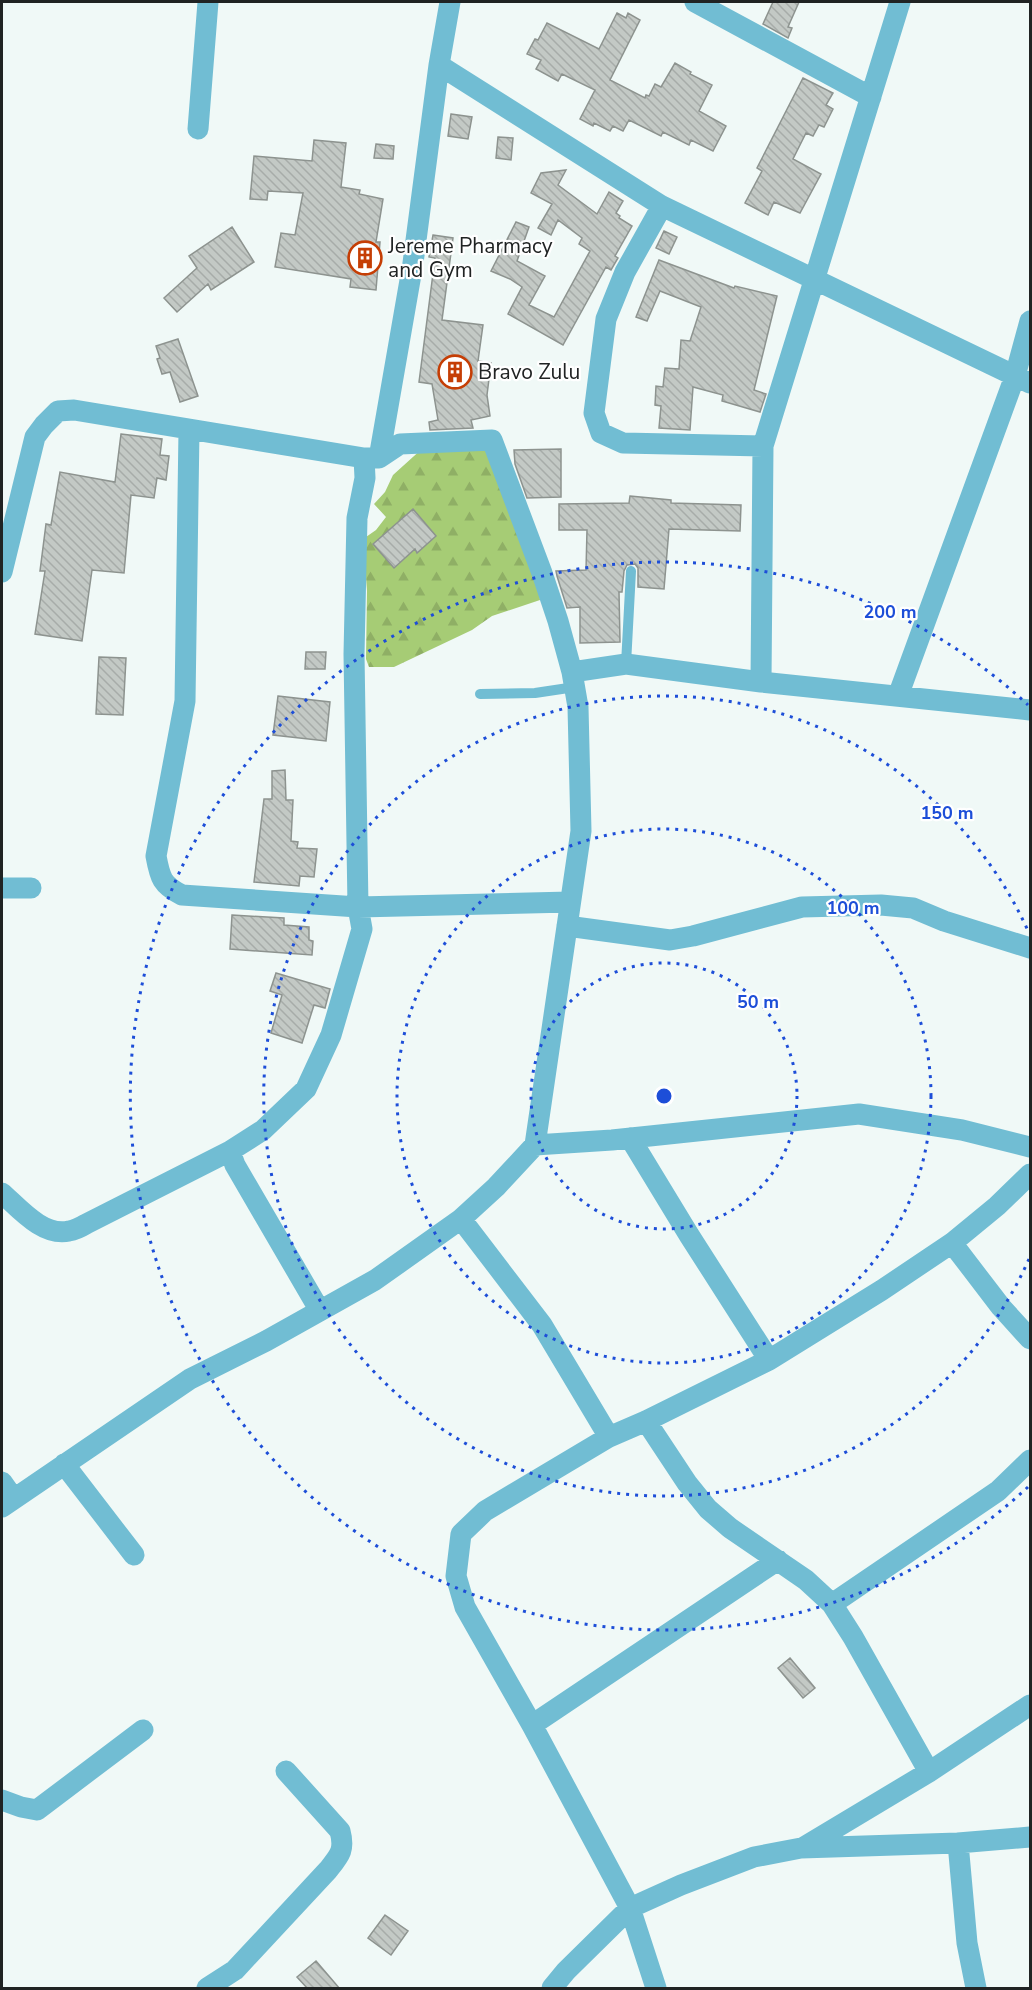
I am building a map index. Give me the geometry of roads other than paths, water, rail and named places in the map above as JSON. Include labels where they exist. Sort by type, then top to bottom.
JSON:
[{"type":"street","points":[[198,129],[208,2]]},
{"type":"street","points":[[2,1193],[37,1223],[52,1230],[67,1232],[86,1224],[230,1151],[263,1130],[306,1089],[331,1035],[362,929],[358,907],[354,654],[357,518],[365,478],[372,458],[413,262],[439,65],[450,2]]},
{"type":"street","points":[[695,2],[872,97]]},
{"type":"street","points":[[761,682],[763,446],[900,2]]},
{"type":"street","points":[[439,65],[662,206],[1022,379]]},
{"type":"street","points":[[662,206],[625,272],[606,320],[594,413],[601,433],[623,443],[763,446]]},
{"type":"street","points":[[898,696],[1022,379],[1030,321]]},
{"type":"street","points":[[2,572],[35,437],[58,411],[74,410],[372,458],[400,444],[492,440],[542,573],[558,621],[573,679],[578,717],[581,831],[535,1145],[496,1187],[461,1219],[375,1280],[266,1341],[190,1379],[64,1464],[6,1496]]},
{"type":"street","points":[[189,430],[184,701],[156,856],[160,878],[169,888],[182,895],[358,907],[570,902]]},
{"type":"street","points":[[573,679],[626,664],[761,682],[1030,710]]},
{"type":"street","points":[[2,888],[31,888]]},
{"type":"street","points":[[567,926],[670,940],[802,907],[881,905],[913,908],[944,921],[1030,948]]},
{"type":"street","points":[[535,1145],[630,1138],[859,1114],[962,1130],[1030,1147]]},
{"type":"street","points":[[630,1138],[769,1360]]},
{"type":"street","points":[[230,1151],[235,1165],[320,1311]]},
{"type":"street","points":[[656,1989],[630,1908],[532,1725],[465,1607],[456,1576],[461,1534],[485,1511],[609,1437],[769,1360],[952,1243],[997,1206],[1030,1174]]},
{"type":"street","points":[[461,1219],[542,1325],[609,1437]]},
{"type":"street","points":[[952,1243],[1001,1307],[1030,1339]]},
{"type":"street","points":[[646,1421],[687,1483],[708,1509],[730,1528],[807,1580],[832,1604],[929,1772]]},
{"type":"street","points":[[832,1604],[998,1491],[1030,1460]]},
{"type":"street","points":[[64,1464],[134,1555]]},
{"type":"street","points":[[532,1725],[778,1560]]},
{"type":"street","points":[[801,1848],[929,1772],[1030,1705]]},
{"type":"street","points":[[2,1800],[37,1810],[143,1730]]},
{"type":"street","points":[[207,1989],[235,1970],[341,1854],[343,1843],[340,1831],[286,1771]]},
{"type":"street","points":[[552,1989],[566,1971],[630,1908],[681,1885],[754,1857],[801,1848],[958,1843],[1030,1837]]},
{"type":"street","points":[[958,1843],[967,1942],[976,1989]]},
{"type":"lane","points":[[626,664],[631,571]]},
{"type":"lane","points":[[480,694],[535,693],[573,679]]},
{"type":"place","name":"Jereme Pharmacy and Gym","points":[[365,258]]},
{"type":"place","name":"Bravo Zulu","points":[[455,372]]}]
